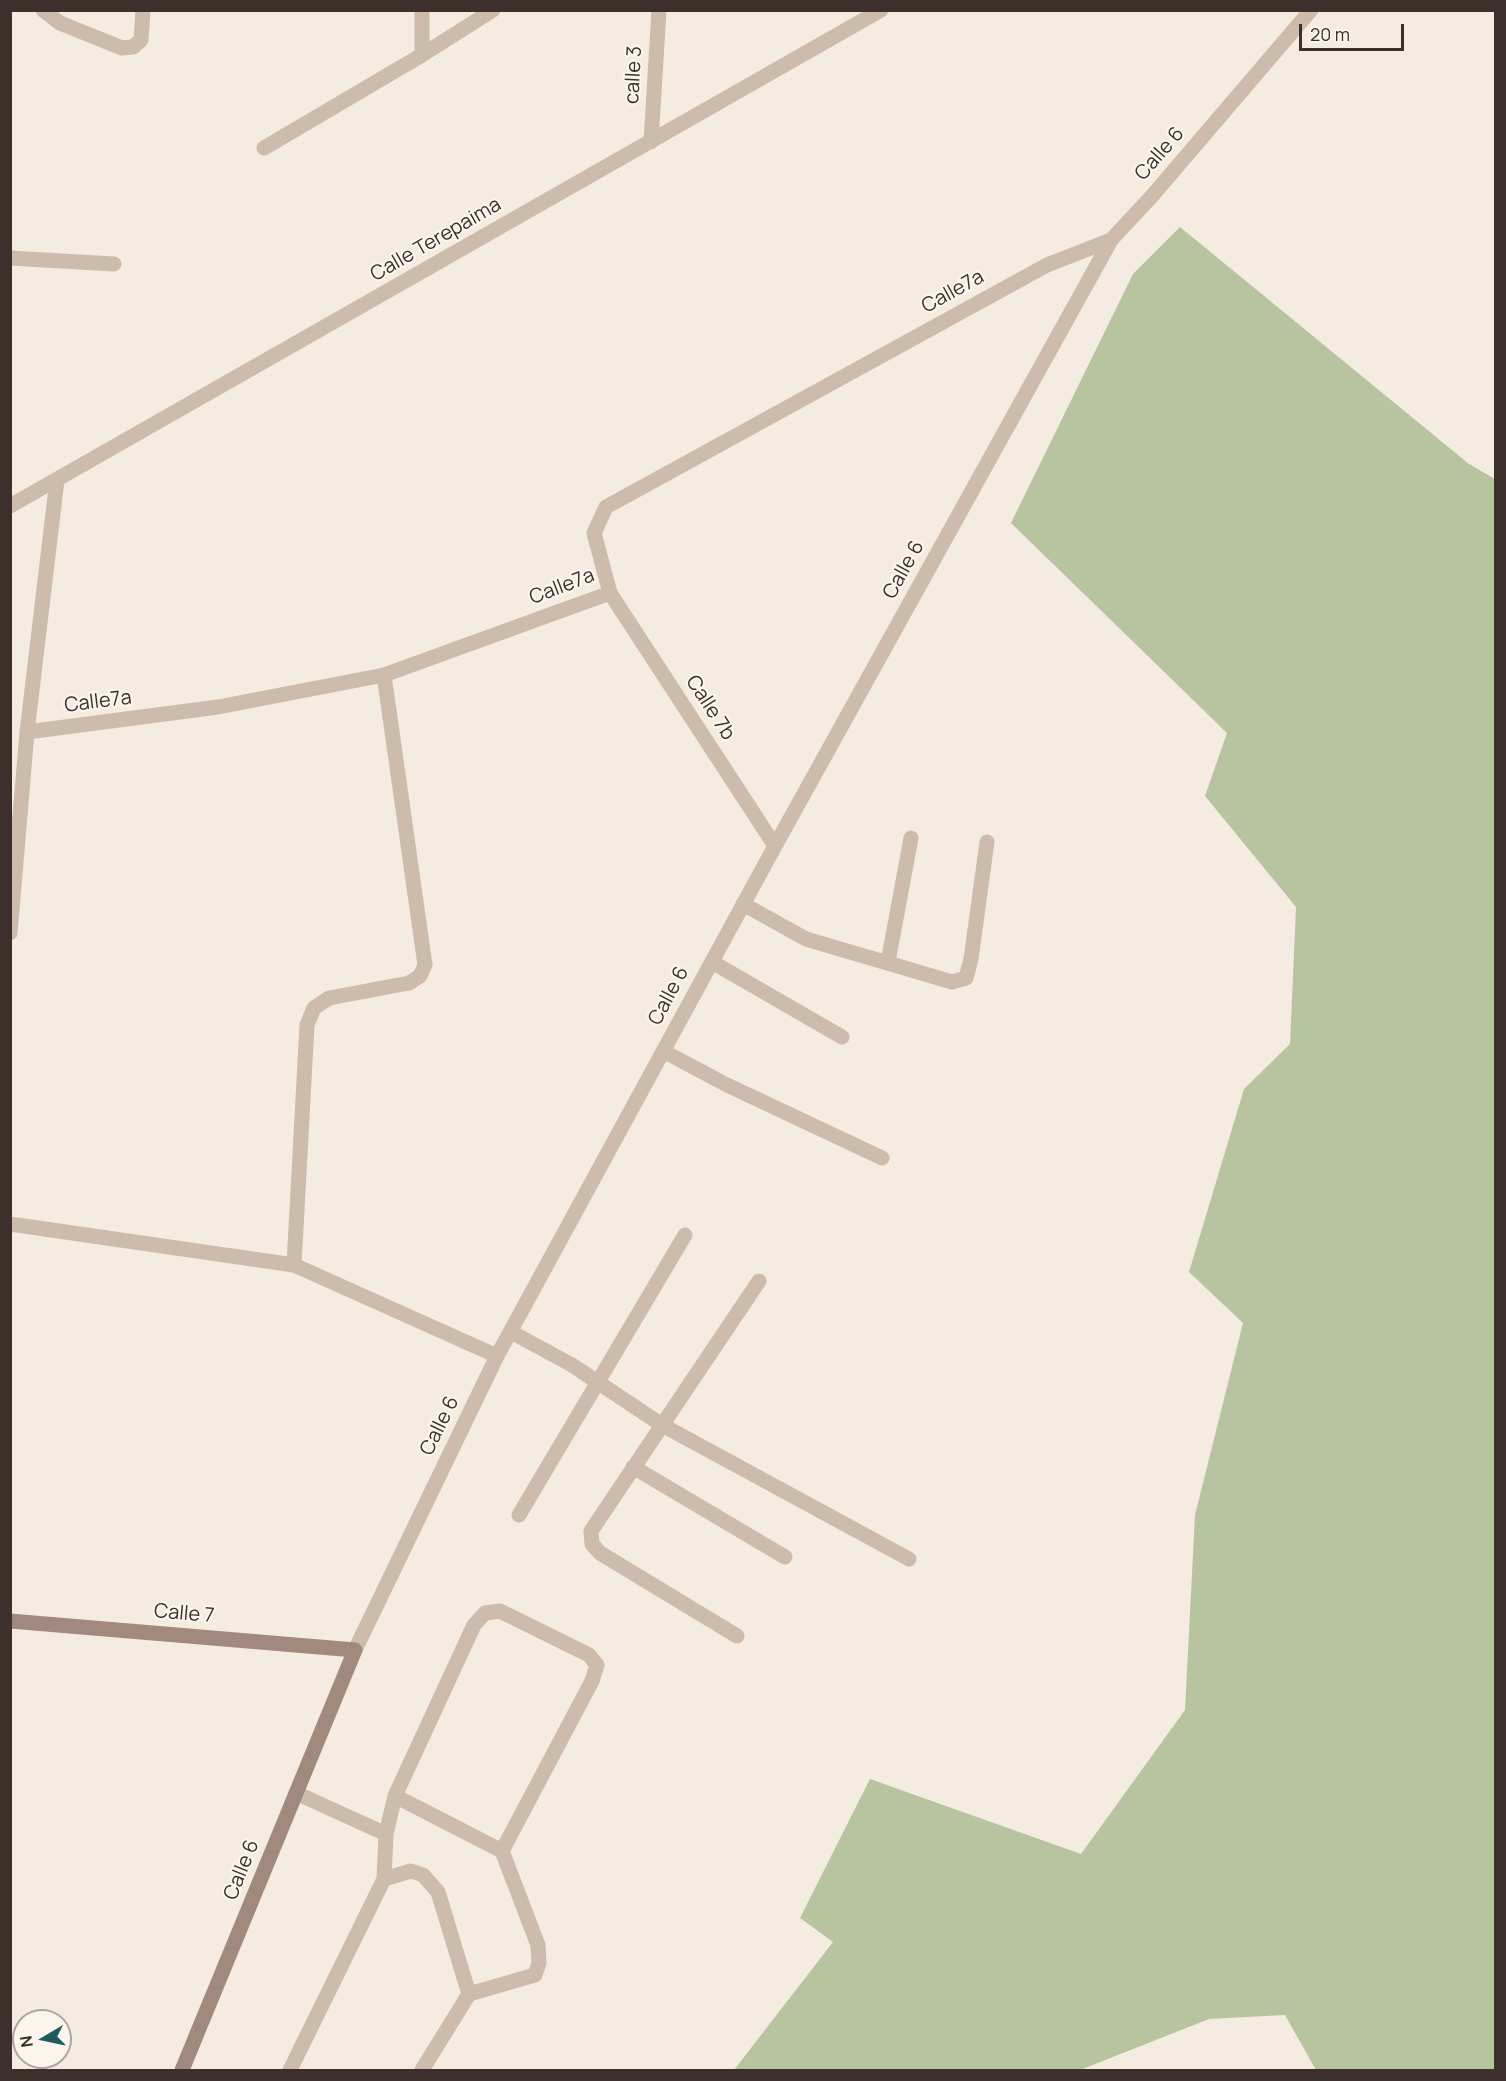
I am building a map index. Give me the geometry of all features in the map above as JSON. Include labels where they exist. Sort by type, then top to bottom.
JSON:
[{"type":"street","points":[[43,10],[60,23],[122,48],[133,47],[141,40],[143,10]]},
{"type":"street","points":[[422,10],[422,55]]},
{"type":"street","points":[[264,148],[422,55],[493,10]]},
{"type":"street","name":"calle 3","points":[[651,142],[659,10]]},
{"type":"street","name":"Calle Terepaima","points":[[10,506],[881,10]]},
{"type":"street","name":"Calle 6","points":[[182,2070],[355,1650],[497,1356],[743,904],[1111,240],[1152,196],[1311,10]]},
{"type":"street","name":"Calle7a","points":[[27,732],[218,707],[384,675],[610,593],[594,533],[606,507],[1047,265],[1111,240]]},
{"type":"street","points":[[10,258],[114,264]]},
{"type":"street","points":[[10,933],[27,732],[57,480]]},
{"type":"street","name":"Calle 7b","points":[[610,593],[775,846]]},
{"type":"street","points":[[294,1265],[308,1024],[314,1008],[329,998],[410,983],[420,976],[425,965],[384,675]]},
{"type":"street","points":[[888,962],[911,838]]},
{"type":"street","points":[[743,904],[806,939],[952,982],[966,978],[971,959],[987,842]]},
{"type":"street","points":[[712,962],[842,1036]]},
{"type":"street","points":[[663,1051],[725,1084],[882,1158]]},
{"type":"street","points":[[10,1224],[294,1265],[497,1356]]},
{"type":"street","points":[[519,1515],[685,1235]]},
{"type":"street","points":[[736,1636],[600,1553],[592,1544],[591,1531],[759,1281]]},
{"type":"street","points":[[511,1332],[572,1365],[662,1425],[909,1559]]},
{"type":"street","points":[[633,1467],[785,1557]]},
{"type":"street","points":[[290,2070],[384,1879],[386,1834],[395,1796],[474,1625],[485,1613],[500,1611],[589,1655],[597,1665],[592,1681],[502,1851]]},
{"type":"street","name":"Calle 7","points":[[10,1621],[355,1650]]},
{"type":"street","points":[[296,1793],[386,1834]]},
{"type":"street","points":[[395,1796],[502,1851],[538,1945],[539,1963],[536,1975],[469,1994],[422,2070]]},
{"type":"street","points":[[384,1879],[411,1871],[423,1875],[438,1892],[469,1994]]},
{"type":"green space","points":[[1180,227],[1469,464],[1495,479],[1495,2070],[1316,2070],[1285,2015],[1209,2019],[1080,2070],[734,2070],[833,1942],[800,1918],[870,1779],[1081,1854],[1185,1710],[1195,1515],[1243,1323],[1189,1272],[1244,1089],[1290,1044],[1296,907],[1205,796],[1227,733],[1011,523],[1133,274]]}]
